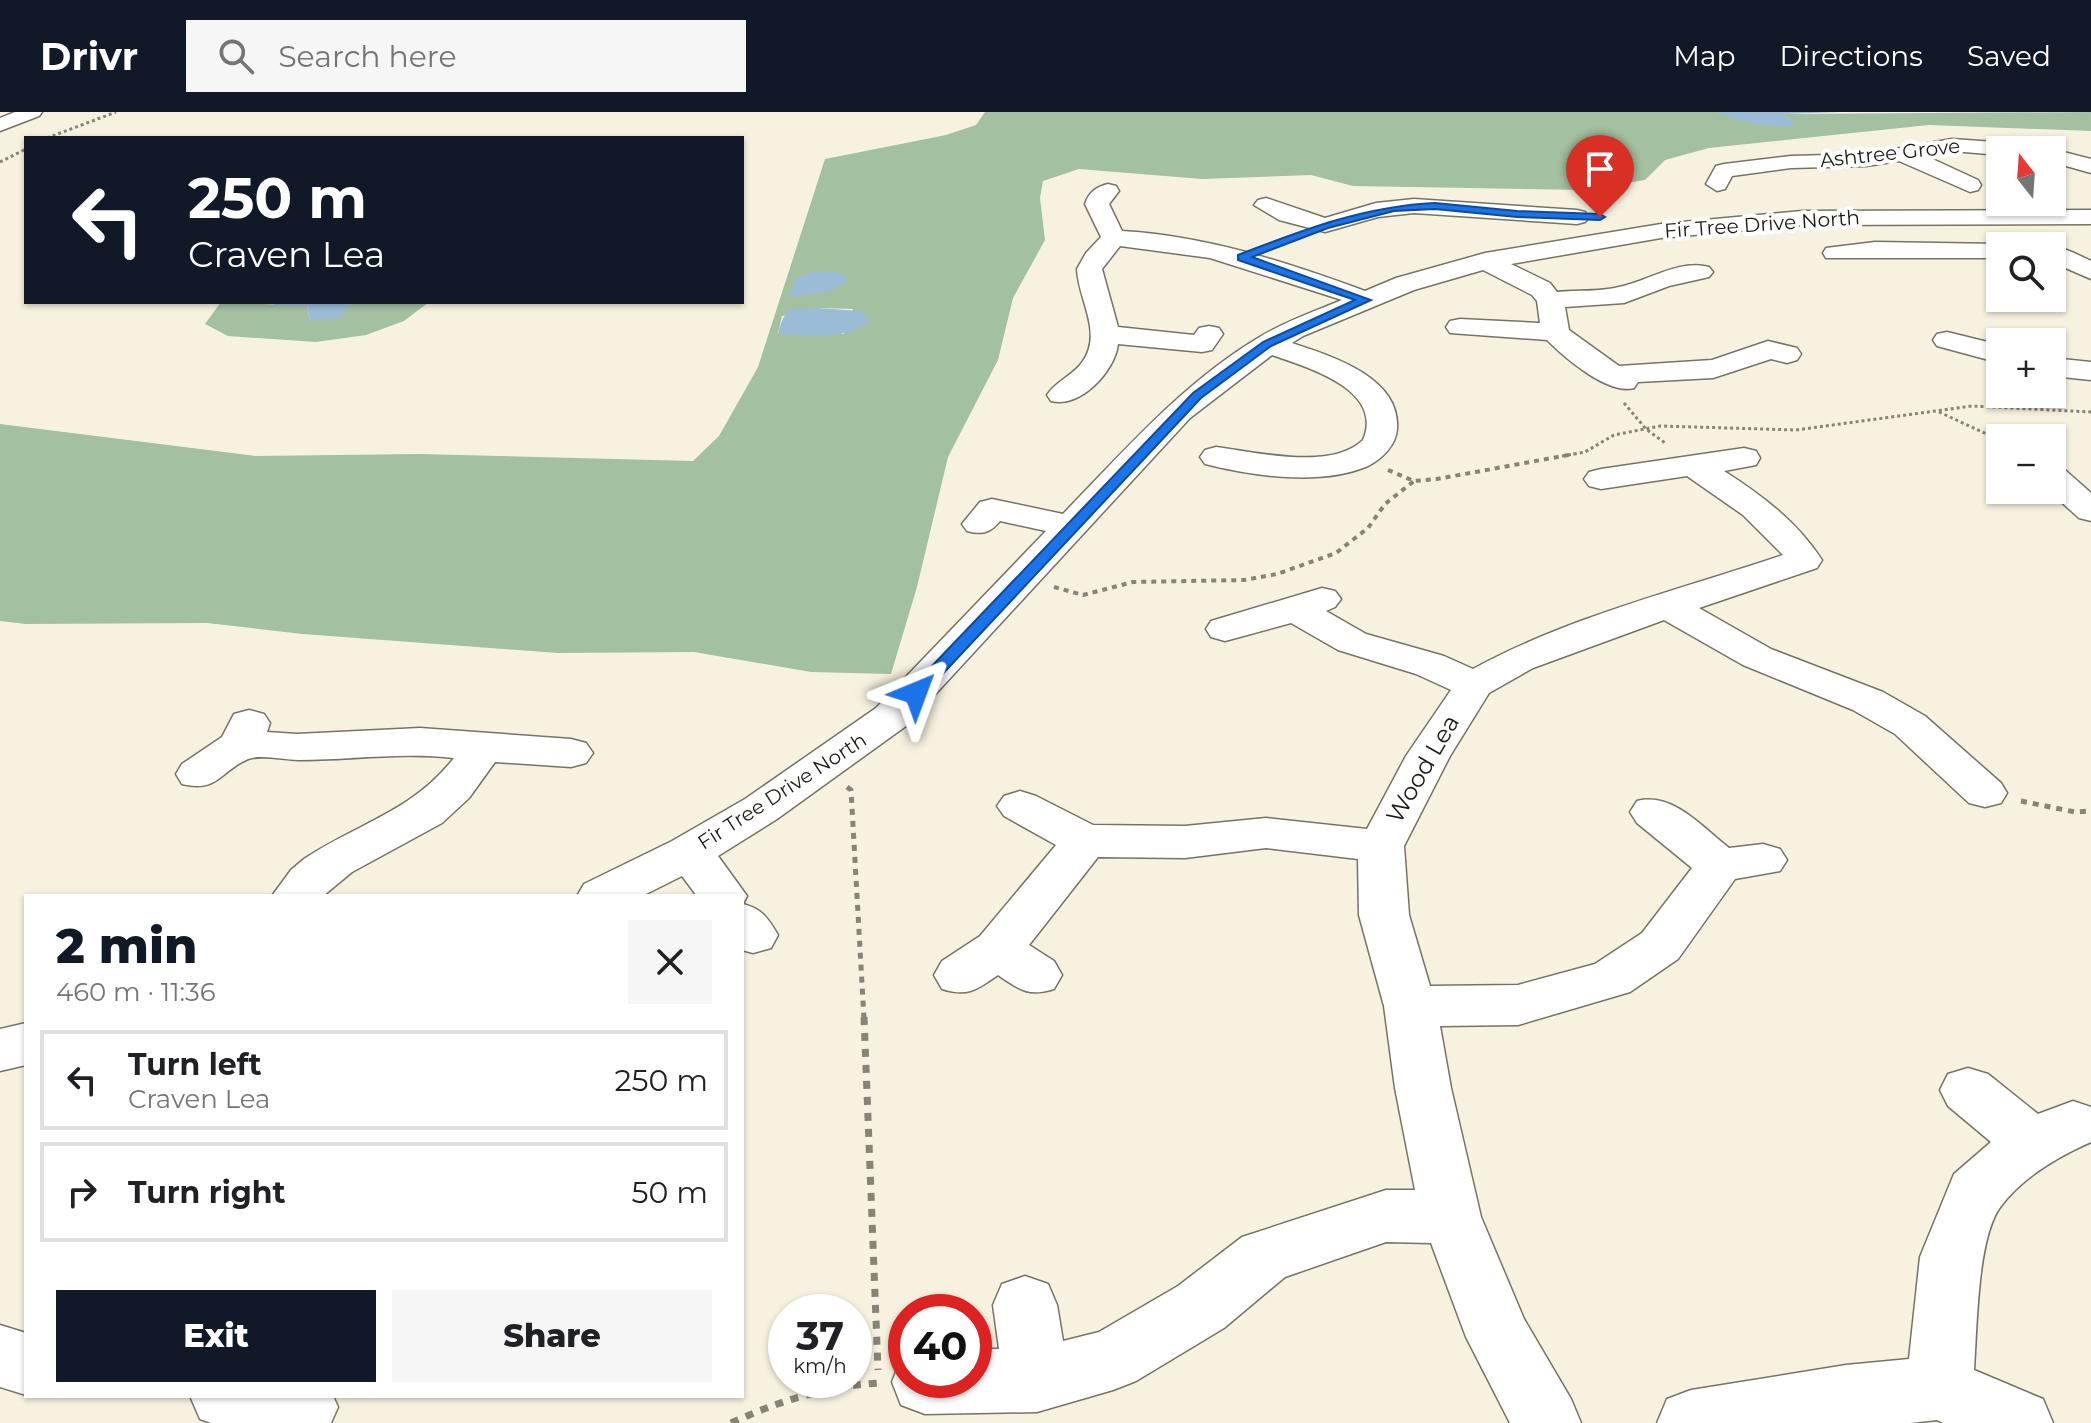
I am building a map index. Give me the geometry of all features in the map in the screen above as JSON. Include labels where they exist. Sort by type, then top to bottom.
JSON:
[{"type":"street","points":[[0,125],[32,112]]},
{"type":"street","name":"Ashtree Grove","points":[[1690,181],[1716,186],[1724,171],[1866,160],[1952,145],[1986,147]]},
{"type":"street","points":[[1900,154],[1937,167],[2020,232]]},
{"type":"street","points":[[2066,159],[2091,166]]},
{"type":"street","points":[[1762,166],[1827,197]]},
{"type":"street","points":[[1941,185],[1980,198]]},
{"type":"street","points":[[1113,238],[1097,204],[1099,197],[1114,190]]},
{"type":"street","name":"Fir Tree Drive North","points":[[605,894],[689,852],[761,809],[891,717],[1179,411],[1267,344],[1405,284],[1485,261],[1598,240],[1762,220],[1860,216],[1980,198],[2091,217]]},
{"type":"street","points":[[1264,203],[1287,215],[1325,225]]},
{"type":"street","points":[[1242,257],[1325,225],[1393,208],[1435,206],[1589,220]]},
{"type":"street","points":[[1458,233],[1477,233],[1489,211]]},
{"type":"street","points":[[1113,238],[1170,240],[1242,257],[1365,300]]},
{"type":"street","points":[[1066,401],[1100,359],[1107,334],[1089,274],[1096,257],[1113,238]]},
{"type":"street","points":[[1875,249],[1910,271]]},
{"type":"street","points":[[1822,251],[1986,251]]},
{"type":"street","points":[[2066,259],[2091,271]]},
{"type":"street","points":[[1485,261],[1531,282],[1550,300],[1555,332],[1569,346],[1619,379],[1713,369],[1747,360],[1768,348]]},
{"type":"street","points":[[1550,300],[1624,295],[1662,279],[1702,272]]},
{"type":"street","points":[[1454,327],[1555,332]]},
{"type":"street","points":[[1107,334],[1202,344],[1209,334]]},
{"type":"street","points":[[1938,336],[1986,350]]},
{"type":"street","points":[[1207,455],[1304,466],[1337,465],[1369,452],[1379,439],[1383,421],[1381,411],[1361,386],[1321,363],[1267,344]]},
{"type":"street","points":[[2066,368],[2091,371]]},
{"type":"street","points":[[1601,479],[1744,458]]},
{"type":"street","name":"Wood Lea","points":[[1547,1423],[1499,1337],[1451,1217],[1423,1088],[1410,1006],[1384,915],[1381,846],[1390,823],[1428,756],[1474,685],[1519,660],[1570,639],[1804,560],[1792,539],[1756,507],[1694,466]]},
{"type":"street","points":[[2066,477],[2090,510]]},
{"type":"street","points":[[978,513],[1071,526]]},
{"type":"street","points":[[1225,629],[1311,604],[1352,642],[1430,665],[1474,685]]},
{"type":"street","points":[[1669,607],[1757,657],[1930,720],[1985,793]]},
{"type":"street","points":[[198,774],[245,734],[297,747],[420,741],[571,753]]},
{"type":"street","points":[[298,894],[322,869],[417,819],[437,804],[457,785],[482,748]]},
{"type":"street","points":[[1020,806],[1085,841],[1185,842],[1266,833],[1381,846]]},
{"type":"street","points":[[1410,1006],[1518,1005],[1612,978],[1660,946],[1741,862],[1653,812]]},
{"type":"street","points":[[998,966],[1085,841]]},
{"type":"street","points":[[689,852],[721,894]]},
{"type":"street","points":[[0,1050],[24,1044]]},
{"type":"street","points":[[1939,1388],[1951,1257],[1975,1192],[2053,1133],[1968,1090]]},
{"type":"street","points":[[992,1381],[1037,1380],[1113,1359],[1201,1307],[1264,1256],[1386,1216],[1451,1217]]},
{"type":"street","points":[[1025,1305],[1037,1380]]},
{"type":"street","points":[[1691,1423],[1846,1397],[1939,1388],[2019,1423]]},
{"type":"street","points":[[238,1398],[312,1409]]},
{"type":"path","points":[[51,136],[116,112]]},
{"type":"path","points":[[0,162],[24,150]]},
{"type":"path","points":[[1619,379],[1624,406],[1646,429],[1694,466]]},
{"type":"path","points":[[1938,411],[1986,433]]},
{"type":"path","points":[[1022,579],[1083,595],[1133,582],[1244,580],[1277,574],[1336,553],[1368,528],[1385,504],[1414,481]]},
{"type":"path","points":[[819,770],[851,790],[865,1035],[875,1353],[888,1366]]},
{"type":"path","points":[[1985,793],[2075,812],[2091,811]]},
{"type":"path","points":[[731,1423],[781,1399],[849,1384],[888,1383]]},
{"type":"green space","points":[[985,112],[1717,112],[1757,124],[1793,126],[1784,114],[2091,112],[2091,131],[1929,125],[1709,148],[1665,160],[1645,180],[1582,190],[1353,186],[1311,175],[1202,179],[1079,169],[1043,181],[1040,198],[1045,240],[1013,298],[998,360],[948,457],[917,587],[891,674],[811,672],[694,652],[558,653],[303,634],[207,623],[26,624],[0,621],[0,424],[256,456],[419,454],[693,461],[719,436],[758,367],[825,159],[946,135],[976,125]],"holes":[[[817,308],[853,309],[844,334],[778,333],[782,316]]]},
{"type":"green space","points":[[220,304],[307,306],[310,320],[351,304],[426,304],[404,321],[366,335],[316,342],[228,336],[205,324]]},
{"type":"water","points":[[1717,112],[1839,112],[1784,114],[1794,126],[1775,126],[1754,124]]},
{"type":"water","points":[[812,272],[834,272],[846,276],[848,281],[830,291],[789,297],[796,278]]},
{"type":"water","points":[[350,304],[340,318],[310,320],[307,306],[273,306]]},
{"type":"water","points":[[790,310],[861,311],[870,320],[850,332],[839,334],[778,334],[783,318]]},
{"type":"route","points":[[916,693],[1197,395],[1267,344],[1365,300],[1242,257],[1325,225],[1393,208],[1435,206],[1517,214],[1600,217]]}]
